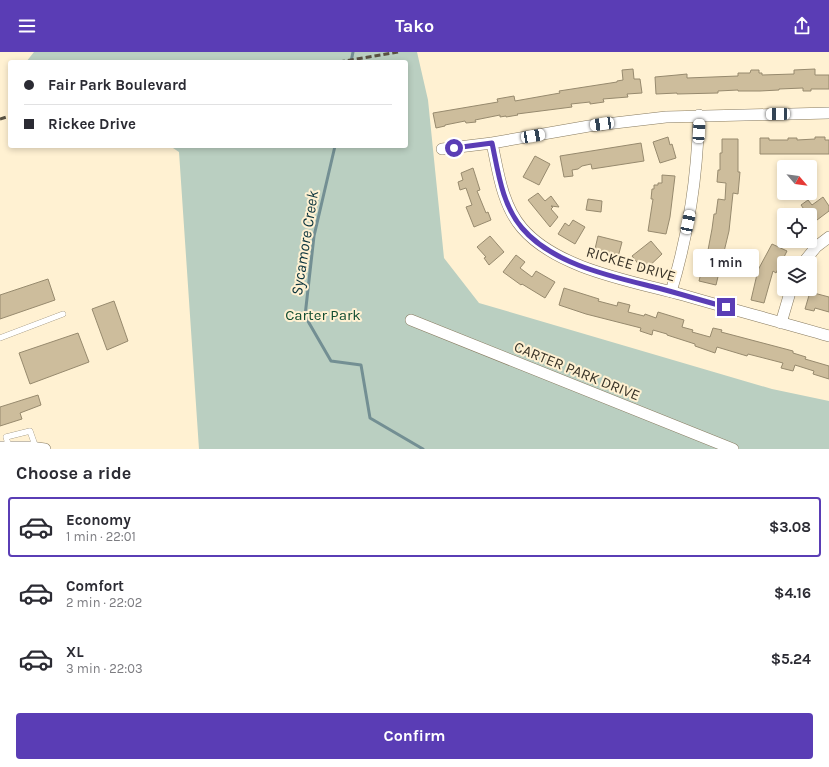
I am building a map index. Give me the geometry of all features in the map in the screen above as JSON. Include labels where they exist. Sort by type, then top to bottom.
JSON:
[{"type":"street","points":[[442,150],[666,116],[829,113]]},
{"type":"street","points":[[670,292],[680,262],[691,208],[697,161],[700,115]]},
{"type":"street","name":"RICKEE DRIVE","points":[[492,143],[500,181],[512,214],[521,228],[534,240],[553,253],[581,266],[829,336]]},
{"type":"street","points":[[809,256],[816,247],[829,237]]},
{"type":"street","points":[[781,322],[789,296]]},
{"type":"street","name":"CARTER PARK DRIVE","points":[[411,320],[733,449]]},
{"type":"street","points":[[3,447],[41,448]]},
{"type":"lane","points":[[0,338],[64,314]]},
{"type":"lane","points":[[3,447],[6,436],[30,430],[41,448]]},
{"type":"green space","name":"Carter Park","points":[[34,52],[417,52],[428,100],[444,258],[479,303],[772,389],[829,401],[829,449],[199,449],[179,152],[173,148],[408,148],[408,60],[28,60]]},
{"type":"building","points":[[633,69],[634,79],[640,79],[642,93],[627,94],[628,97],[603,99],[604,102],[571,104],[572,107],[517,114],[518,115],[506,117],[500,117],[500,115],[475,120],[476,122],[466,123],[465,121],[436,128],[433,113],[498,102],[497,99],[514,96],[515,101],[560,93],[559,91],[617,82],[623,80],[622,70]]},
{"type":"building","points":[[815,69],[815,75],[829,75],[829,89],[811,89],[811,91],[803,91],[803,88],[760,91],[718,91],[718,93],[656,94],[655,77],[687,74],[687,78],[738,76],[738,73],[750,73],[751,70],[759,70],[759,73],[762,73],[762,75],[794,74],[794,70]]},
{"type":"building","points":[[668,137],[670,145],[672,144],[676,158],[660,163],[653,142]]},
{"type":"building","points":[[815,137],[825,137],[825,140],[829,140],[829,154],[760,154],[760,138],[769,138],[769,140],[788,140],[788,138],[797,138],[797,140],[815,139]]},
{"type":"building","points":[[722,139],[738,139],[738,172],[740,172],[738,194],[733,193],[729,231],[716,285],[699,281],[701,273],[699,273],[701,265],[705,266],[718,199],[725,200],[726,183],[717,182],[718,170],[720,170],[720,153],[722,153]]},
{"type":"building","points":[[641,143],[644,161],[592,169],[591,164],[572,170],[573,176],[564,177],[560,156]]},
{"type":"building","points":[[535,156],[550,164],[539,185],[523,177]]},
{"type":"building","points":[[473,168],[480,190],[477,191],[486,213],[488,212],[491,220],[474,227],[466,207],[472,205],[466,188],[460,190],[458,182],[463,180],[461,173]]},
{"type":"building","points":[[662,175],[675,176],[670,217],[666,234],[648,231],[653,199],[651,199],[652,189],[654,189],[654,185],[662,183]]},
{"type":"building","points":[[538,193],[545,201],[551,196],[559,207],[551,206],[553,207],[551,209],[558,217],[550,227],[528,200]]},
{"type":"building","points":[[823,197],[829,206],[829,211],[817,220],[817,208],[803,208],[801,205],[808,200],[812,205]]},
{"type":"building","points":[[588,199],[602,201],[601,212],[586,210]]},
{"type":"building","points":[[573,220],[585,227],[575,244],[558,234],[565,223],[569,226]]},
{"type":"building","points":[[490,236],[504,252],[489,265],[484,258],[486,257],[477,247]]},
{"type":"building","points":[[598,236],[622,242],[618,257],[595,249]]},
{"type":"building","points":[[651,241],[662,254],[644,271],[632,256]]},
{"type":"building","points":[[772,244],[777,246],[777,248],[787,251],[784,256],[777,256],[777,271],[776,273],[773,271],[764,303],[751,300],[758,270]]},
{"type":"building","points":[[516,255],[525,262],[520,268],[532,277],[536,271],[555,282],[545,298],[522,284],[521,285],[503,272]]},
{"type":"building","points":[[48,279],[55,300],[0,319],[0,295]]},
{"type":"building","points":[[564,288],[599,299],[598,301],[617,306],[618,302],[630,305],[628,312],[644,316],[645,314],[656,318],[658,312],[684,320],[682,327],[693,330],[692,332],[710,337],[713,328],[722,330],[721,332],[793,351],[793,353],[806,357],[805,359],[829,366],[829,379],[813,374],[814,371],[795,365],[793,371],[781,368],[783,363],[748,354],[747,356],[717,347],[715,353],[667,334],[653,330],[652,335],[640,331],[641,328],[586,314],[559,305]]},
{"type":"building","points":[[817,294],[829,297],[829,312],[815,308],[814,311],[805,309],[809,296],[817,296]]},
{"type":"building","points":[[114,301],[128,341],[107,350],[92,309]]},
{"type":"building","points":[[78,333],[89,362],[30,384],[19,353]]},
{"type":"building","points":[[38,395],[41,405],[20,413],[22,419],[0,426],[0,407]]},
{"type":"waterway","name":"Sycamore Creek","points":[[351,60],[353,52]]},
{"type":"waterway","name":"Sycamore Creek","points":[[335,148],[314,236],[305,316],[331,361],[361,365],[370,418],[423,449]]},
{"type":"railway","points":[[351,60],[398,52]]},
{"type":"railway","points":[[0,119],[8,117]]},
{"type":"route","points":[[454,148],[492,143],[500,181],[512,214],[521,228],[534,240],[553,253],[581,266],[632,282],[726,307]]}]
